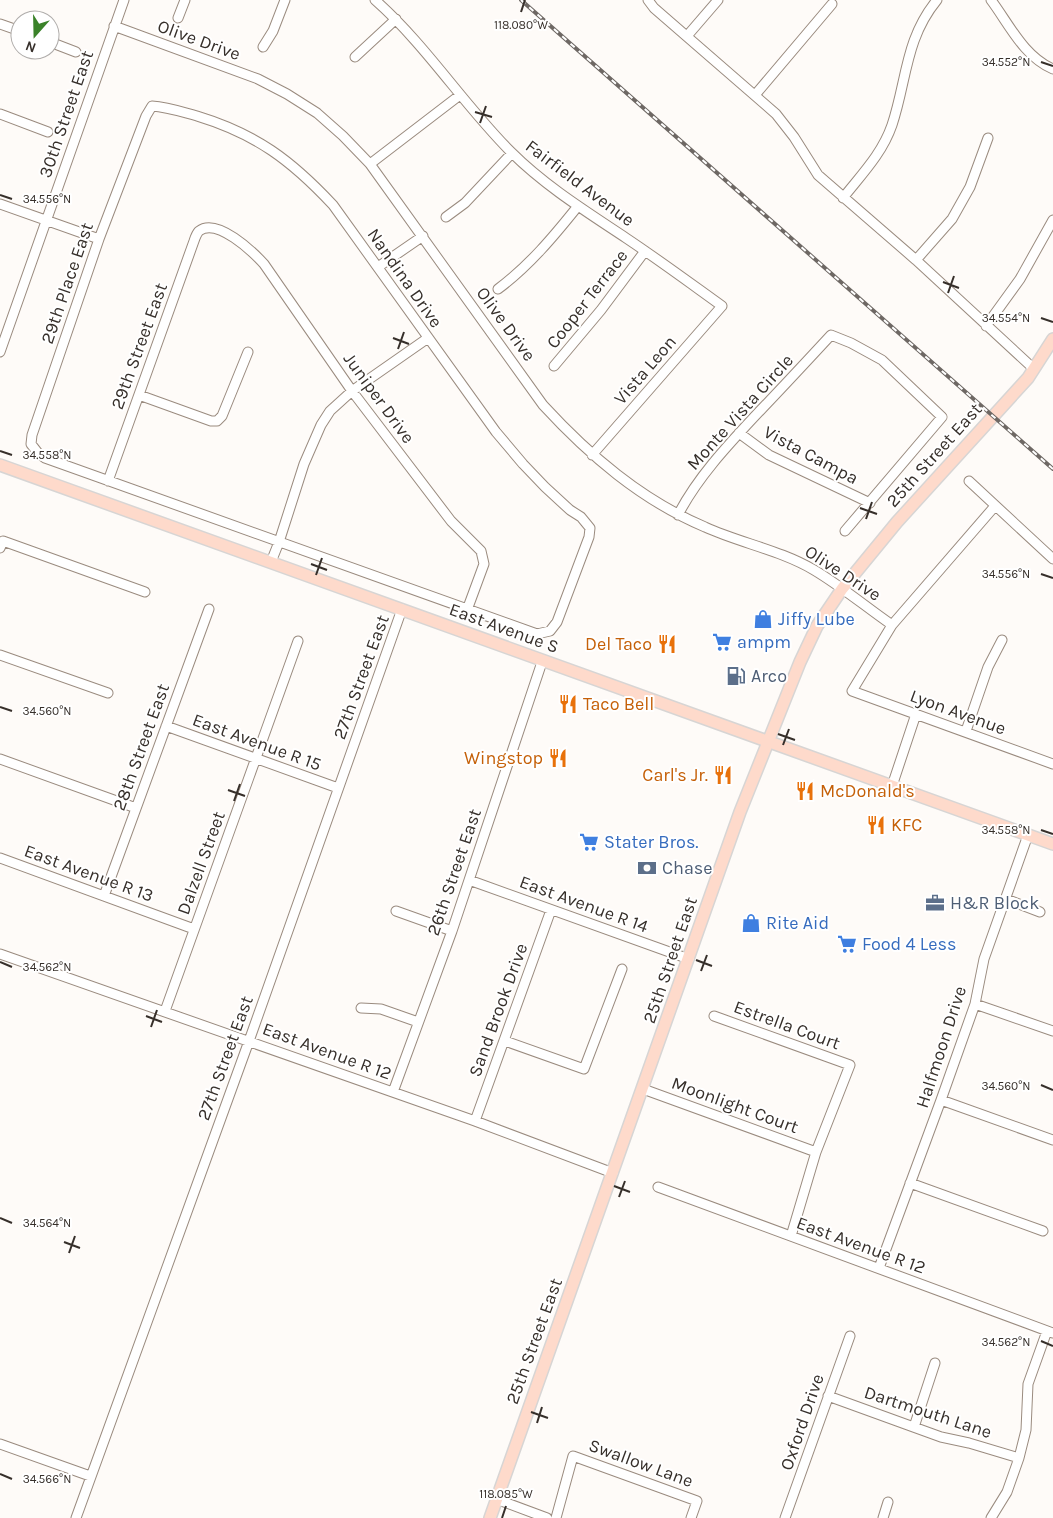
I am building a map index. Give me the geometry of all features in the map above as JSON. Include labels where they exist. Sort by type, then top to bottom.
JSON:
[{"type":"main road","name":"25th Street East","points":[[490,1518],[740,812],[784,697],[817,626],[842,589],[897,522],[1028,378],[1053,339]]},
{"type":"main road","name":"East Avenue S","points":[[0,466],[1053,844]]},
{"type":"street","name":"30th Street East","points":[[0,352],[124,0]]},
{"type":"street","points":[[178,18],[185,0]]},
{"type":"street","points":[[263,47],[273,31],[286,0]]},
{"type":"street","name":"Fairfield Avenue","points":[[375,0],[396,19],[460,96],[512,153],[578,206],[645,250],[722,306]]},
{"type":"street","points":[[648,0],[654,8],[776,114],[794,137],[818,175],[916,260],[1034,369]]},
{"type":"street","points":[[687,36],[718,0]]},
{"type":"street","points":[[843,198],[882,149],[894,118],[908,56],[919,27],[937,0]]},
{"type":"street","points":[[991,0],[1025,49],[1044,66],[1053,69]]},
{"type":"street","points":[[755,96],[832,4]]},
{"type":"street","points":[[355,57],[396,19]]},
{"type":"street","name":"Olive Drive","points":[[114,26],[258,79],[287,94],[317,114],[343,136],[370,164],[543,404],[592,455],[621,478],[678,515],[705,528],[792,559],[814,570],[892,625]]},
{"type":"street","points":[[60,46],[76,52]]},
{"type":"street","points":[[370,164],[460,96]]},
{"type":"street","name":"29th Place East","points":[[31,444],[32,435],[99,239],[146,116],[152,106]]},
{"type":"street","name":"Nandina Drive","points":[[152,106],[165,107],[219,123],[256,139],[287,160],[309,179],[333,205],[496,432],[523,464],[570,510],[581,517],[590,528],[589,537],[557,622],[550,631]]},
{"type":"street","points":[[0,114],[48,132]]},
{"type":"street","points":[[916,260],[952,219],[970,187],[988,138]]},
{"type":"street","points":[[446,217],[465,203],[512,153]]},
{"type":"street","points":[[0,204],[99,239]]},
{"type":"street","points":[[498,289],[516,275],[558,231],[578,206]]},
{"type":"street","points":[[986,326],[1020,279],[1053,220]]},
{"type":"street","name":"Juniper Drive","points":[[207,227],[218,229],[233,237],[250,249],[264,264],[352,390],[451,521],[481,551],[484,564],[467,610]]},
{"type":"street","name":"29th Street East","points":[[108,480],[194,241],[198,232],[207,227]]},
{"type":"street","points":[[378,267],[423,236]]},
{"type":"street","name":"Cooper Terrace","points":[[554,366],[601,310],[645,250]]},
{"type":"street","name":"Vista Leon","points":[[592,455],[722,306]]},
{"type":"street","name":"Monte Vista Circle","points":[[678,515],[703,476],[739,433],[831,335],[882,360],[942,417],[870,503]]},
{"type":"street","points":[[271,562],[304,464],[330,411],[352,390],[428,338]]},
{"type":"street","points":[[139,395],[217,422],[222,416],[248,352]]},
{"type":"street","name":"Vista Campa","points":[[739,433],[769,455],[870,503]]},
{"type":"street","name":"East Avenue S","points":[[31,444],[38,454],[45,458],[537,634],[550,631]]},
{"type":"street","points":[[969,481],[1053,559]]},
{"type":"street","points":[[845,531],[870,503]]},
{"type":"street","points":[[892,625],[995,506]]},
{"type":"street","points":[[1,544],[145,592]]},
{"type":"street","name":"28th Street East","points":[[104,896],[208,609]]},
{"type":"street","name":"27th Street East","points":[[76,1518],[249,1041],[402,609]]},
{"type":"street","name":"Lyon Avenue","points":[[892,625],[852,691],[1053,764]]},
{"type":"street","name":"Dalzell Street","points":[[165,1011],[298,640]]},
{"type":"street","points":[[966,732],[988,667],[1002,640]]},
{"type":"street","points":[[0,655],[108,693]]},
{"type":"street","name":"26th Street East","points":[[393,1092],[452,931],[542,662]]},
{"type":"street","points":[[892,786],[916,714]]},
{"type":"street","name":"East Avenue R 15","points":[[166,726],[338,788]]},
{"type":"street","points":[[0,760],[136,808]]},
{"type":"street","name":"Halfmoon Drive","points":[[879,1268],[975,1004],[984,959],[1028,835]]},
{"type":"street","name":"East Avenue R 13","points":[[0,858],[194,929]]},
{"type":"street","name":"East Avenue R 14","points":[[469,880],[689,959]]},
{"type":"street","points":[[1006,899],[1040,912]]},
{"type":"street","name":"Sand Brook Drive","points":[[475,1122],[551,910]]},
{"type":"street","points":[[396,911],[452,931]]},
{"type":"street","name":"East Avenue R 12","points":[[0,954],[393,1092],[613,1173]]},
{"type":"street","points":[[504,1041],[584,1069],[622,969]]},
{"type":"street","points":[[975,1004],[1053,1031]]},
{"type":"street","points":[[361,1008],[381,1009],[418,1022]]},
{"type":"street","name":"Estrella Court","points":[[714,1016],[850,1065],[816,1152]]},
{"type":"street","name":"Moonlight Court","points":[[642,1089],[816,1152]]},
{"type":"street","points":[[941,1100],[1053,1140]]},
{"type":"street","points":[[791,1236],[816,1152]]},
{"type":"street","points":[[910,1183],[1043,1231]]},
{"type":"street","name":"East Avenue R 12","points":[[658,1187],[1050,1332]]},
{"type":"street","points":[[994,1517],[1008,1492],[1019,1458],[1026,1430],[1028,1384],[1050,1332]]},
{"type":"street","name":"Oxford Drive","points":[[785,1518],[850,1336]]},
{"type":"street","points":[[914,1427],[935,1364]]},
{"type":"street","name":"Dartmouth Lane","points":[[828,1396],[941,1437],[1019,1458]]},
{"type":"street","points":[[0,1444],[90,1476]]},
{"type":"street","name":"Swallow Lane","points":[[556,1518],[573,1456],[697,1501],[691,1518]]},
{"type":"street","points":[[496,1499],[547,1518]]},
{"type":"street","points":[[883,1518],[888,1502]]},
{"type":"railway","points":[[521,0],[1053,469]]},
{"type":"place","name":"Jiffy Lube","points":[[763,619]]},
{"type":"place","name":"ampm","points":[[722,642]]},
{"type":"place","name":"Del Taco","points":[[667,644]]},
{"type":"place","name":"Arco","points":[[736,676]]},
{"type":"place","name":"Taco Bell","points":[[568,704]]},
{"type":"place","name":"Wingstop","points":[[558,758]]},
{"type":"place","name":"Carl's Jr.","points":[[723,775]]},
{"type":"place","name":"McDonald's","points":[[805,791]]},
{"type":"place","name":"KFC","points":[[876,825]]},
{"type":"place","name":"Stater Bros.","points":[[589,842]]},
{"type":"place","name":"Chase","points":[[647,868]]},
{"type":"place","name":"H&R Block","points":[[935,903]]},
{"type":"place","name":"Rite Aid","points":[[751,923]]},
{"type":"place","name":"Food 4 Less","points":[[847,944]]}]
